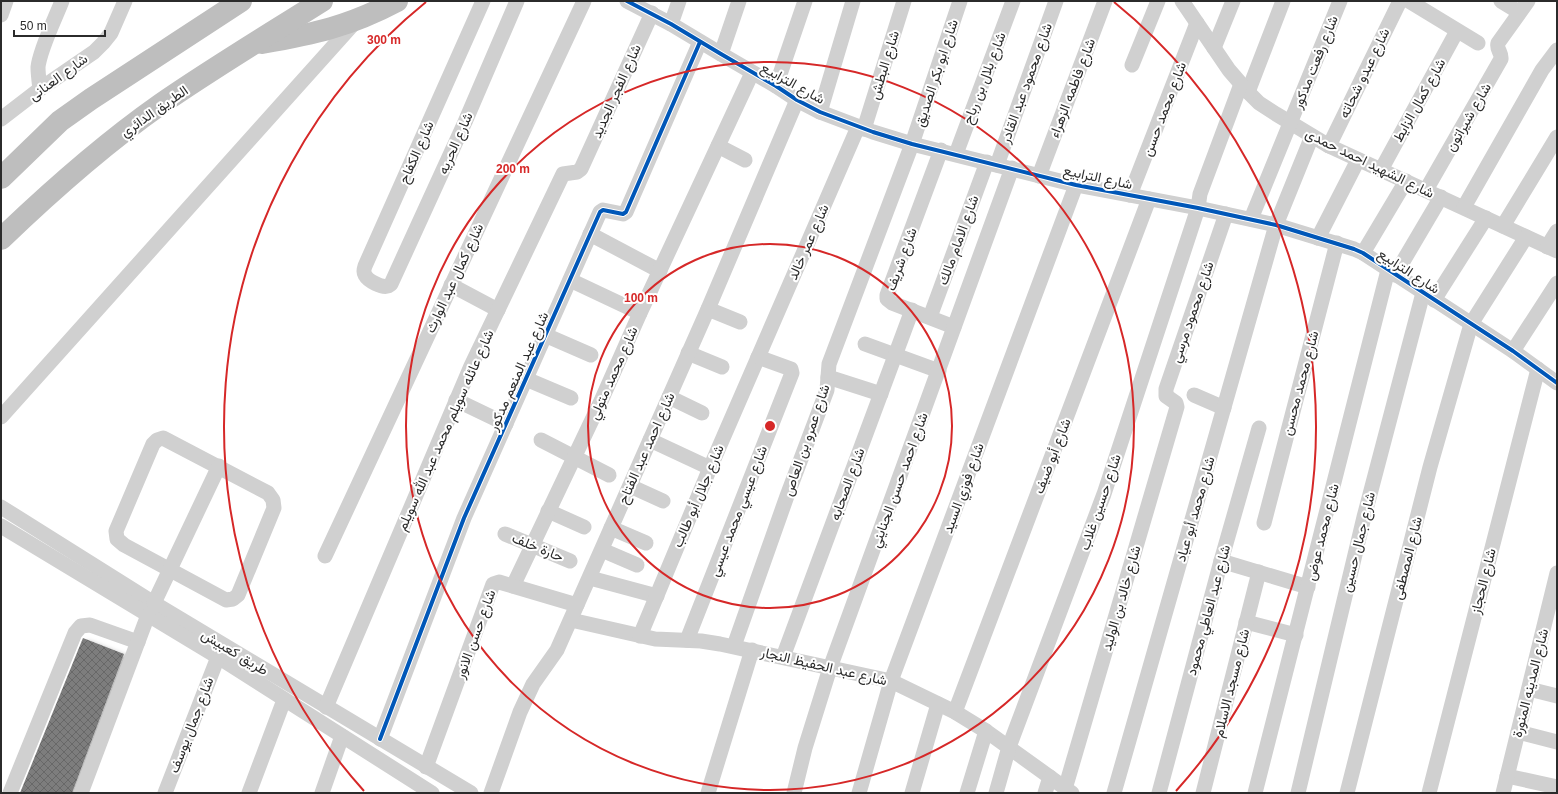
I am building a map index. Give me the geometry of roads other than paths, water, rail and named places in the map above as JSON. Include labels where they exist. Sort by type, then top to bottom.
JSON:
[{"type":"highway","points":[[1,178],[60,121],[91,99],[241,1]]},
{"type":"highway","name":"الطريق الدائري","points":[[1,239],[33,208],[122,134],[161,104],[322,1]]},
{"type":"highway","points":[[253,45],[309,35],[356,21],[397,1]]},
{"type":"street","points":[[1,15],[6,1]]},
{"type":"street","points":[[40,89],[38,72],[41,55],[62,1]]},
{"type":"street","name":"شارع العنانى","points":[[1,119],[40,89],[94,52],[111,32],[125,1]]},
{"type":"street","name":"شارع الكفاح","points":[[390,284],[385,287],[367,278],[364,271],[365,266],[483,1]]},
{"type":"street","name":"شارع الحريه","points":[[390,284],[468,114],[517,1]]},
{"type":"street","name":"شارع كمال عبد الوارث","points":[[325,556],[584,1]]},
{"type":"street","points":[[672,24],[679,1]]},
{"type":"street","points":[[721,54],[739,1]]},
{"type":"street","points":[[776,86],[805,1]]},
{"type":"street","points":[[820,112],[853,1]]},
{"type":"street","name":"شارع البطش","points":[[861,128],[904,1]]},
{"type":"street","name":"شارع ابو بكر الصديق","points":[[912,144],[960,1]]},
{"type":"street","name":"شارع بلال بن رباح","points":[[956,154],[1013,1]]},
{"type":"street","name":"شارع محمود عبد القادر","points":[[992,164],[1056,1]]},
{"type":"street","name":"شارع فاطمه الزهراء","points":[[1039,176],[1105,1]]},
{"type":"street","points":[[1132,65],[1158,1]]},
{"type":"street","name":"شارع الشهيد احمد حمدى","points":[[1182,1],[1229,70],[1259,103],[1329,146],[1406,180],[1552,249]]},
{"type":"street","points":[[1214,48],[1233,1]]},
{"type":"street","name":"شارع حسين غلاب","points":[[996,793],[1009,747],[1104,494],[1198,208],[1200,194],[1244,88],[1283,1]]},
{"type":"street","name":"شارع رفعت مدكور","points":[[1251,219],[1340,1]]},
{"type":"street","name":"شارع عبدو شحاته","points":[[1329,146],[1400,1]]},
{"type":"street","points":[[1409,1],[1478,43]]},
{"type":"street","points":[[1501,1],[1524,7]]},
{"type":"street","name":"شارع الترابيع","points":[[634,3],[672,24],[797,100],[820,112],[861,128],[912,144],[941,150],[1076,185],[1198,208],[1276,225],[1337,243],[1362,253],[1556,380]]},
{"type":"street","name":"شارع شيراتون","points":[[1426,190],[1501,59],[1501,54],[1497,47],[1498,43],[1524,7]]},
{"type":"street","name":"شارع الفجر الجديد","points":[[581,170],[652,13]]},
{"type":"street","points":[[1,417],[356,21]]},
{"type":"street","name":"شارع محمد حسن","points":[[1130,195],[1197,23]]},
{"type":"street","name":"شارع كمال الزايط","points":[[1381,170],[1458,30]]},
{"type":"street","name":"شارع عبد المنعم مدكور","points":[[380,739],[464,518],[590,234],[602,210],[622,214],[626,212],[700,42]]},
{"type":"street","points":[[1464,207],[1553,54]]},
{"type":"street","name":"شارع محمد متولي","points":[[513,586],[752,72]]},
{"type":"street","name":"شارع احمد عبد الفتاح","points":[[491,793],[520,712],[533,684],[557,650],[571,620],[708,309],[797,100]]},
{"type":"street","name":"شارع عمر خالد","points":[[758,357],[861,128]]},
{"type":"street","name":"شارع محمد أبو عياد","points":[[1114,793],[1276,225],[1312,136]]},
{"type":"street","points":[[1503,226],[1557,137]]},
{"type":"street","name":"شارع عمرو بن العاص","points":[[734,646],[826,390],[829,364],[912,144]]},
{"type":"street","points":[[718,146],[745,160]]},
{"type":"street","name":"شارع شريف","points":[[941,150],[887,295],[888,300],[892,303],[954,327]]},
{"type":"street","points":[[1318,238],[1358,160]]},
{"type":"street","name":"شارع الامام مالك","points":[[930,317],[992,164]]},
{"type":"street","name":"شارع احمد حسن الجنايني","points":[[794,793],[805,748],[830,668],[1012,168]]},
{"type":"street","name":"شارع عائله سويلم محمد عبد الله سويلم","points":[[326,707],[456,400],[562,174],[581,170]]},
{"type":"street","points":[[1362,253],[1406,180]]},
{"type":"street","name":"شارع فوزي السيد","points":[[859,793],[891,681],[1076,185]]},
{"type":"street","name":"شارع محمد عوض","points":[[1255,793],[1308,587],[1392,273],[1441,197]]},
{"type":"street","name":"شارع أبو ضيف","points":[[956,712],[1149,199]]},
{"type":"street","name":"شارع محمود مرسي","points":[[1177,407],[1176,403],[1166,396],[1166,389],[1226,214]]},
{"type":"street","name":"شارع جمال حسين","points":[[1298,793],[1364,516],[1428,296],[1486,218]]},
{"type":"street","points":[[1552,249],[1557,231]]},
{"type":"street","points":[[590,234],[660,271]]},
{"type":"street","name":"شارع المصطفى","points":[[1347,793],[1430,467],[1471,324],[1526,237]]},
{"type":"street","name":"شارع محمد محسن","points":[[1264,523],[1337,243]]},
{"type":"street","points":[[570,280],[640,313]]},
{"type":"street","points":[[1513,351],[1557,283]]},
{"type":"street","points":[[451,286],[498,310]]},
{"type":"street","points":[[708,309],[740,322]]},
{"type":"street","name":"شارع الصحابه","points":[[783,657],[912,310]]},
{"type":"street","points":[[545,335],[591,355]]},
{"type":"street","points":[[865,344],[939,371]]},
{"type":"street","points":[[688,353],[722,367]]},
{"type":"street","name":"شارع جلال أبو طالب","points":[[640,636],[758,357]]},
{"type":"street","name":"شارع عيسي محمد عيسي","points":[[687,640],[792,373],[791,369],[758,357]]},
{"type":"street","name":"شارع الحجاز","points":[[1429,793],[1538,369]]},
{"type":"street","points":[[828,377],[881,394]]},
{"type":"street","points":[[526,379],[571,398]]},
{"type":"street","points":[[1194,395],[1224,408]]},
{"type":"street","points":[[669,397],[702,413]]},
{"type":"street","points":[[456,400],[506,424]]},
{"type":"street","name":"شارع خالد بن الوليد","points":[[1068,791],[1177,407]]},
{"type":"street","name":"شارع عبد العاطي محمود","points":[[1160,793],[1221,560],[1259,428]]},
{"type":"street","points":[[163,438],[268,493],[273,500],[274,508],[238,595],[233,599],[226,600],[169,569],[124,545],[117,539],[116,532],[152,444],[163,438]]},
{"type":"street","points":[[541,440],[609,475]]},
{"type":"street","points":[[650,440],[710,468]]},
{"type":"street","points":[[82,793],[151,609],[219,466]]},
{"type":"street","points":[[630,486],[663,501]]},
{"type":"street","name":"طريق كعبيش","points":[[1,507],[151,609],[218,657],[342,736],[412,787],[434,793]]},
{"type":"street","points":[[548,511],[584,527]]},
{"type":"street","name":"طريق كعبيش","points":[[1,526],[326,707],[471,793]]},
{"type":"street","points":[[612,528],[646,543]]},
{"type":"street","name":"حارة خلف","points":[[505,534],[570,561]]},
{"type":"street","points":[[602,550],[637,565]]},
{"type":"street","points":[[1221,560],[1308,587]]},
{"type":"street","name":"شارع مسجد الاسلام","points":[[1202,793],[1259,572]]},
{"type":"street","name":"شارع المدينه المنورة","points":[[1503,793],[1529,688],[1552,615],[1557,573]]},
{"type":"street","points":[[590,578],[657,596]]},
{"type":"street","name":"شارع حسن الانور","points":[[426,766],[491,587],[496,582],[577,606]]},
{"type":"street","name":"شارع عبد الحفيظ النجار","points":[[571,620],[655,639],[701,640],[734,646],[891,681],[956,712],[1009,747],[1068,791]]},
{"type":"street","points":[[1246,622],[1296,635]]},
{"type":"street","points":[[10,793],[75,633],[81,626],[90,625],[138,642]]},
{"type":"street","points":[[708,793],[752,650]]},
{"type":"street","name":"شارع جمال يوسف","points":[[165,793],[218,657]]},
{"type":"street","points":[[1529,688],[1557,696]]},
{"type":"street","points":[[249,793],[284,700]]},
{"type":"street","points":[[912,793],[938,704]]},
{"type":"street","points":[[967,793],[986,731]]},
{"type":"street","points":[[1518,732],[1557,742]]},
{"type":"street","points":[[322,793],[342,736]]},
{"type":"street","points":[[1507,776],[1551,789]]},
{"type":"street","points":[[434,793],[444,777]]},
{"type":"street","points":[[1045,793],[1050,777]]}]
